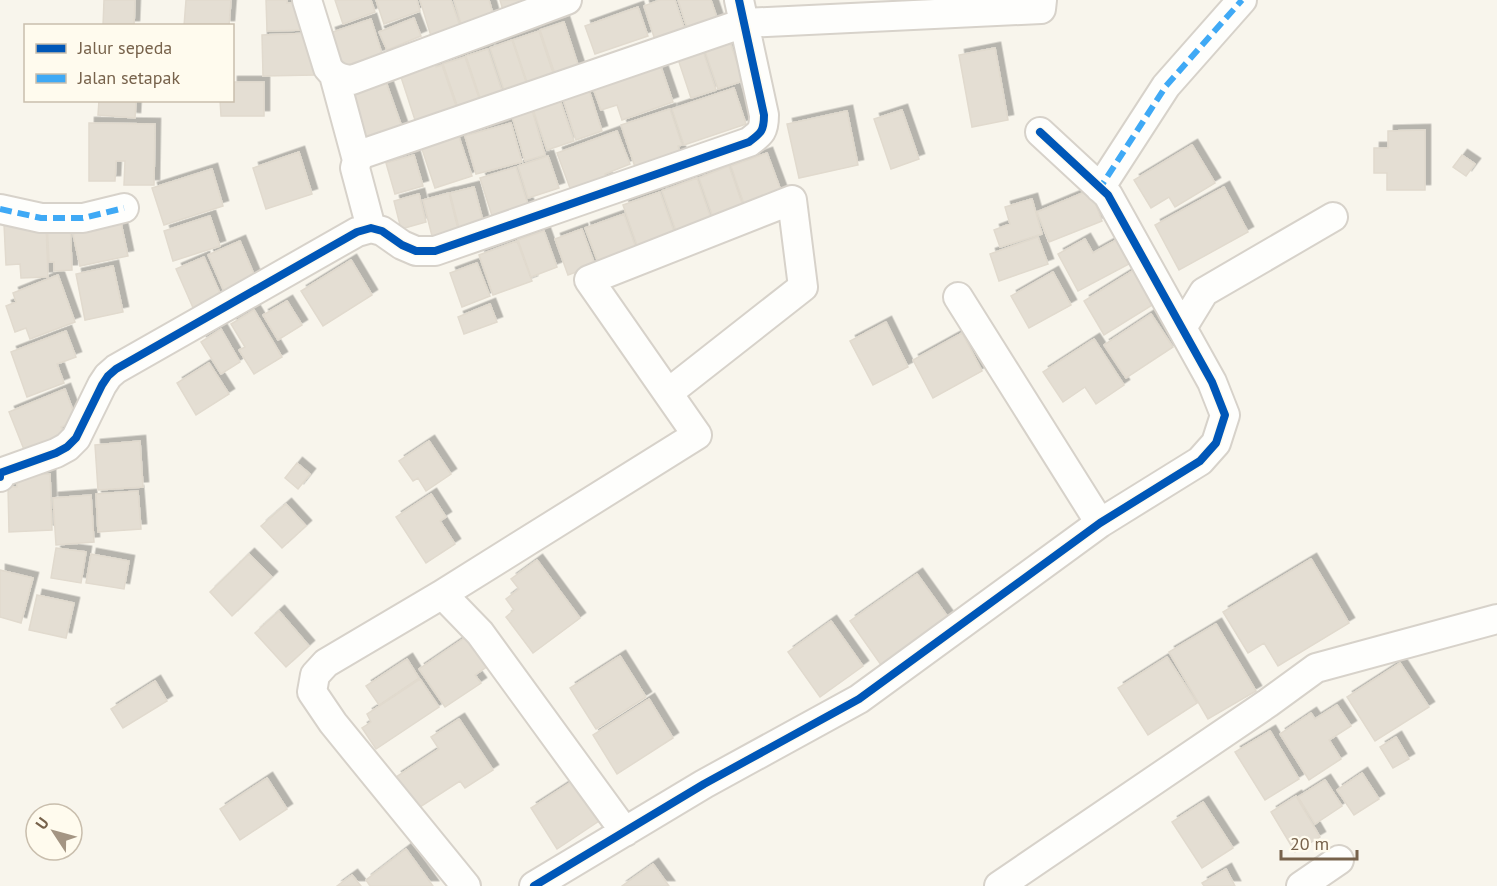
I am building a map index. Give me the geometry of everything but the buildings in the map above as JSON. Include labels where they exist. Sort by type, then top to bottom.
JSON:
[{"type":"street","points":[[307,0],[328,68],[341,79],[352,80],[567,0]]},
{"type":"street","points":[[371,228],[355,168],[362,154],[741,11],[933,7],[1041,9],[1042,0]]},
{"type":"street","points":[[1100,188],[1166,86],[1242,0]]},
{"type":"street","points":[[0,468],[0,474],[67,447],[76,438],[102,385],[116,369],[357,232],[371,228],[382,231],[402,245],[417,251],[435,251],[749,142],[760,134],[764,126],[764,114],[741,11]]},
{"type":"street","points":[[334,75],[357,160]]},
{"type":"street","points":[[534,886],[704,784],[859,699],[1100,523],[1200,460],[1216,443],[1225,415],[1212,382],[1108,195],[1040,132]]},
{"type":"street","points":[[466,886],[333,723],[312,692],[315,675],[326,663],[441,596],[698,435],[668,393],[589,280],[792,200],[803,287],[668,393]]},
{"type":"street","points":[[0,209],[41,218],[83,218],[124,208]]},
{"type":"street","points":[[1182,328],[1204,292],[1333,217]]},
{"type":"street","points":[[958,297],[1100,523]]},
{"type":"street","points":[[441,596],[448,600],[480,633],[625,832]]},
{"type":"street","points":[[999,886],[1268,704],[1316,668],[1497,620]]},
{"type":"street","points":[[1301,886],[1339,860]]},
{"type":"marked path","points":[[1097,185],[1100,188],[1166,86],[1242,0]]},
{"type":"marked path","points":[[0,209],[41,218],[83,218],[124,208]]},
{"type":"cycle path","points":[[0,477],[0,473],[67,447],[76,438],[102,385],[116,369],[357,232],[371,228],[382,231],[402,245],[416,251],[435,251],[749,142],[761,131],[764,115],[739,0]]},
{"type":"cycle path","points":[[534,886],[704,784],[859,699],[1100,523],[1200,461],[1216,443],[1225,415],[1212,382],[1108,195],[1040,132]]}]
